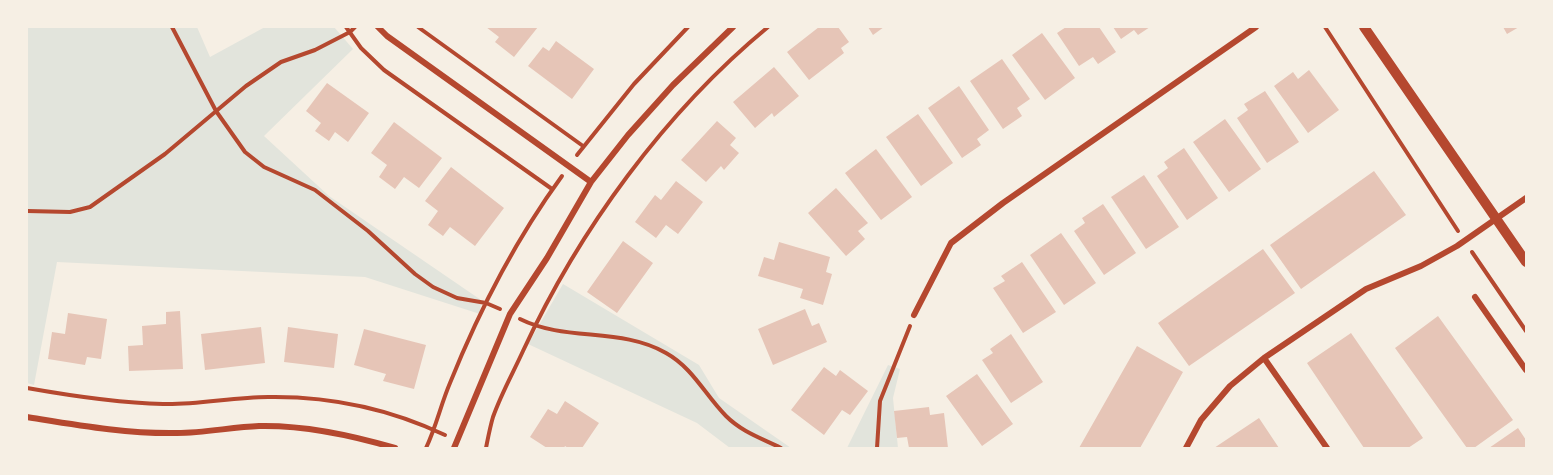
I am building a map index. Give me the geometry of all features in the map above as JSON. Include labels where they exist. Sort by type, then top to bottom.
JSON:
[{"type":"street","points":[[378,27],[458,89],[591,182]]},
{"type":"street","points":[[454,448],[510,314],[547,258],[591,182],[628,135],[673,85],[733,27]]},
{"type":"street","points":[[914,315],[951,243],[1003,203],[1256,27]]},
{"type":"street","points":[[1364,27],[1526,262]]},
{"type":"street","points":[[1186,448],[1202,420],[1230,386],[1264,358],[1366,289],[1421,266],[1464,241],[1526,198]]},
{"type":"street","points":[[1474,297],[1526,370]]},
{"type":"street","points":[[1264,358],[1327,448]]},
{"type":"street","points":[[27,417],[126,432],[178,433],[261,426],[307,429],[351,436],[395,448]]},
{"type":"path","points":[[172,27],[216,111],[245,152],[264,167],[315,190],[368,231],[415,274],[433,287],[457,298],[486,303],[534,326],[562,332],[619,337],[648,344],[668,354],[692,373],[726,416],[743,430],[781,448]]},
{"type":"path","points":[[346,27],[361,48],[384,70],[552,189]]},
{"type":"path","points":[[27,211],[70,212],[90,207],[165,154],[246,86],[281,62],[315,50],[350,32],[354,27]]},
{"type":"path","points":[[417,27],[584,146]]},
{"type":"path","points":[[426,448],[435,430],[449,383],[486,303],[552,189],[634,84],[688,27]]},
{"type":"path","points":[[486,448],[499,401],[534,326],[582,243],[648,150],[697,94],[741,49],[768,27]]},
{"type":"path","points":[[1325,27],[1464,241],[1526,331]]},
{"type":"path","points":[[877,448],[880,401],[914,315]]},
{"type":"path","points":[[27,388],[89,398],[164,404],[268,397],[329,400],[389,413],[457,440]]},
{"type":"shaded area","points":[[27,27],[197,27],[210,57],[265,27],[334,27],[353,49],[264,136],[329,196],[481,300],[480,314],[365,277],[57,262],[34,385],[27,383]]},
{"type":"shaded area","points":[[563,284],[699,365],[719,398],[791,448],[730,448],[697,423],[528,344]]},
{"type":"shaded area","points":[[888,365],[900,369],[893,398],[898,448],[847,448]]},
{"type":"building","points":[[486,27],[538,27],[514,57],[495,42],[499,37]]},
{"type":"building","points":[[819,27],[838,27],[849,42],[841,48],[844,53],[809,80],[787,52]]},
{"type":"building","points":[[868,27],[884,27],[873,35]]},
{"type":"building","points":[[1066,27],[1099,27],[1116,52],[1098,64],[1093,57],[1079,66],[1057,33]]},
{"type":"building","points":[[1113,27],[1150,27],[1138,35],[1134,30],[1121,39]]},
{"type":"building","points":[[1503,27],[1519,27],[1507,34]]},
{"type":"building","points":[[1042,33],[1075,78],[1045,100],[1012,55]]},
{"type":"building","points":[[556,41],[594,69],[572,99],[528,66],[543,47],[549,51]]},
{"type":"building","points":[[1002,59],[1030,99],[1017,108],[1022,116],[1003,129],[970,81]]},
{"type":"building","points":[[774,67],[799,96],[774,117],[772,113],[755,128],[733,102]]},
{"type":"building","points":[[1309,70],[1339,110],[1308,133],[1274,86],[1293,72],[1298,79]]},
{"type":"building","points":[[327,83],[369,113],[348,142],[335,132],[329,141],[315,131],[321,123],[306,111]]},
{"type":"building","points":[[959,86],[989,130],[977,139],[981,145],[962,158],[928,108]]},
{"type":"building","points":[[1265,91],[1299,142],[1267,163],[1237,118],[1248,110],[1244,104]]},
{"type":"building","points":[[918,114],[953,163],[921,186],[886,137]]},
{"type":"building","points":[[1225,119],[1261,169],[1229,192],[1193,142]]},
{"type":"building","points":[[717,121],[736,138],[730,145],[739,153],[724,170],[721,166],[706,182],[681,160]]},
{"type":"building","points":[[394,122],[442,158],[419,188],[404,177],[395,189],[379,177],[387,165],[371,153]]},
{"type":"building","points":[[1184,148],[1218,198],[1187,220],[1157,176],[1168,168],[1164,162]]},
{"type":"building","points":[[876,149],[912,197],[881,220],[845,173]]},
{"type":"building","points":[[451,167],[504,208],[475,246],[450,227],[443,236],[428,225],[438,211],[425,201]]},
{"type":"building","points":[[1374,171],[1406,215],[1301,289],[1270,245]]},
{"type":"building","points":[[1144,175],[1179,227],[1146,249],[1111,197]]},
{"type":"building","points":[[676,181],[703,202],[678,234],[666,225],[656,238],[635,222],[655,195],[661,200]]},
{"type":"building","points":[[836,188],[868,223],[858,231],[865,239],[846,256],[808,213]]},
{"type":"building","points":[[1103,204],[1136,253],[1104,275],[1074,231],[1085,223],[1082,218]]},
{"type":"building","points":[[1061,233],[1096,283],[1064,305],[1030,255]]},
{"type":"building","points":[[623,241],[653,263],[617,313],[587,292]]},
{"type":"building","points":[[779,242],[830,257],[826,272],[832,274],[823,305],[800,298],[803,289],[758,276],[764,257],[774,260]]},
{"type":"building","points":[[1263,249],[1295,293],[1189,366],[1158,323]]},
{"type":"building","points":[[1022,262],[1056,312],[1023,333],[993,288],[1005,281],[1001,276]]},
{"type":"building","points":[[805,309],[812,326],[819,323],[827,342],[773,365],[758,329]]},
{"type":"building","points":[[180,311],[183,369],[129,371],[128,346],[143,345],[142,326],[166,324],[166,312]]},
{"type":"building","points":[[68,313],[107,319],[101,359],[87,357],[85,365],[48,359],[52,332],[65,334]]},
{"type":"building","points":[[1438,316],[1513,420],[1474,448],[1467,448],[1395,348]]},
{"type":"building","points":[[261,327],[265,363],[205,370],[201,334]]},
{"type":"building","points":[[288,327],[338,334],[334,368],[284,362]]},
{"type":"building","points":[[364,329],[426,345],[414,389],[383,381],[386,374],[354,365]]},
{"type":"building","points":[[1351,333],[1423,438],[1408,448],[1364,448],[1307,363]]},
{"type":"building","points":[[1011,334],[1043,382],[1011,403],[982,360],[993,353],[990,349]]},
{"type":"building","points":[[1137,346],[1183,372],[1140,448],[1079,448]]},
{"type":"building","points":[[824,367],[836,376],[840,370],[868,391],[850,415],[842,410],[824,435],[791,410]]},
{"type":"building","points":[[977,374],[1013,424],[982,446],[946,396]]},
{"type":"building","points":[[565,401],[599,423],[582,448],[565,446],[564,448],[547,448],[530,437],[548,409],[557,414]]},
{"type":"building","points":[[929,407],[930,415],[944,413],[948,448],[909,448],[907,437],[897,438],[894,411]]},
{"type":"building","points":[[1259,418],[1279,448],[1214,448]]},
{"type":"building","points":[[1518,428],[1526,440],[1526,448],[1489,448]]}]
